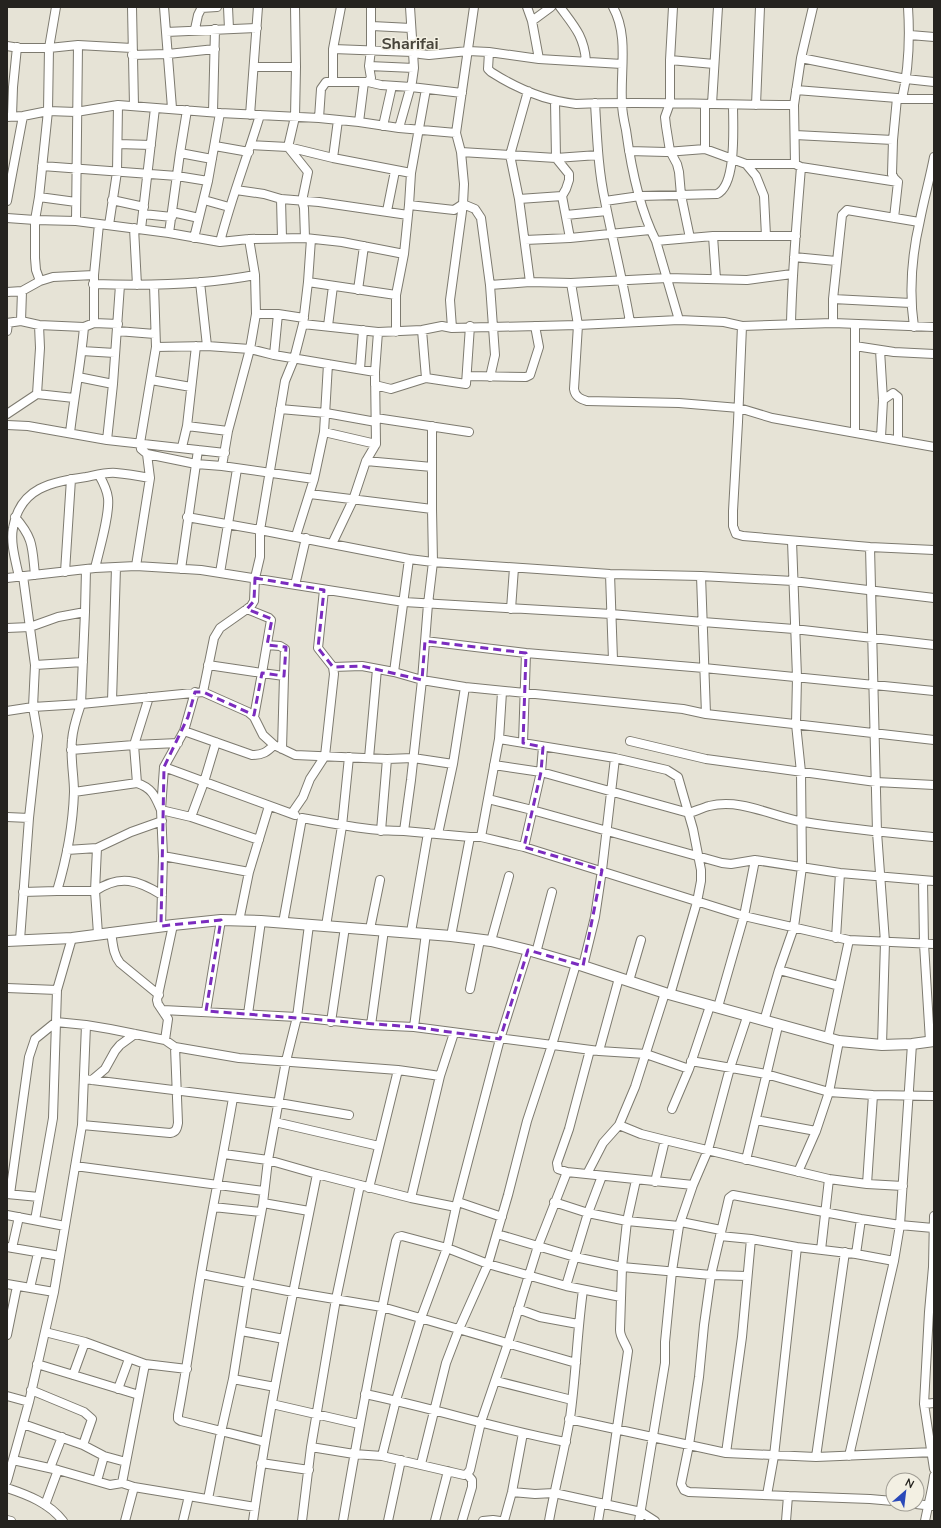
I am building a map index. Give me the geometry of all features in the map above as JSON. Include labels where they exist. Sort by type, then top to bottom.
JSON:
[{"type":"street","points":[[40,281],[36,270],[35,258],[35,220],[39,197],[48,111],[49,48],[56,7]]},
{"type":"street","points":[[132,7],[134,106]]},
{"type":"street","points":[[164,7],[172,108]]},
{"type":"street","points":[[195,29],[198,15],[202,7],[217,7]]},
{"type":"street","points":[[228,7],[229,29]]},
{"type":"street","points":[[250,115],[255,67],[258,7]]},
{"type":"street","points":[[288,147],[295,117],[295,7]]},
{"type":"street","points":[[333,81],[333,49],[341,7]]},
{"type":"street","points":[[359,122],[366,82],[371,78],[369,66],[372,26],[371,7]]},
{"type":"street","points":[[399,128],[411,87],[414,68],[410,7]]},
{"type":"street","points":[[452,328],[451,295],[463,204],[464,184],[461,152],[456,133],[474,7]]},
{"type":"street","points":[[527,7],[532,21],[539,58]]},
{"type":"street","points":[[532,21],[551,7]]},
{"type":"street","points":[[560,7],[582,39],[585,47],[586,61]]},
{"type":"street","points":[[613,7],[618,16],[622,31],[622,103],[629,151],[650,230],[656,241],[679,320]]},
{"type":"street","points":[[673,7],[670,60],[670,103],[665,117],[670,151],[677,164],[679,172],[681,195],[690,238]]},
{"type":"street","points":[[705,149],[714,64],[718,7]]},
{"type":"street","points":[[756,105],[760,7]]},
{"type":"street","points":[[791,324],[792,274],[796,236],[798,165],[794,135],[794,106],[801,58],[813,7]]},
{"type":"street","points":[[898,182],[892,174],[893,140],[900,98],[906,79],[910,35],[908,7]]},
{"type":"street","points":[[372,26],[411,28]]},
{"type":"street","points":[[166,32],[195,29],[215,30],[257,28]]},
{"type":"street","points":[[194,238],[204,200],[215,146],[217,112],[215,30]]},
{"type":"street","points":[[910,35],[934,37]]},
{"type":"street","points":[[76,221],[76,112],[78,45]]},
{"type":"street","points":[[7,46],[49,48],[78,45],[168,54],[215,49]]},
{"type":"street","points":[[17,47],[10,87],[10,117],[48,111],[76,112],[118,105],[250,115],[319,118],[399,128],[456,133]]},
{"type":"street","points":[[333,49],[413,52],[429,55],[490,52],[539,58],[622,64]]},
{"type":"street","points":[[490,52],[488,69],[491,72],[528,91],[555,100],[576,104],[670,103],[794,106]]},
{"type":"street","points":[[801,58],[906,79],[934,82]]},
{"type":"street","points":[[670,60],[714,64]]},
{"type":"street","points":[[369,66],[414,68]]},
{"type":"street","points":[[255,67],[296,67]]},
{"type":"street","points":[[319,118],[321,89],[322,84],[326,82],[366,82],[462,93]]},
{"type":"street","points":[[383,126],[392,86]]},
{"type":"street","points":[[396,332],[396,294],[404,254],[410,205],[411,173],[426,89]]},
{"type":"street","points":[[796,90],[900,98],[934,99]]},
{"type":"street","points":[[528,91],[510,155],[519,199],[530,282]]},
{"type":"street","points":[[555,100],[556,158],[569,174],[569,180],[562,196],[570,238]]},
{"type":"street","points":[[595,104],[598,155],[605,201],[630,322]]},
{"type":"street","points":[[109,225],[117,172],[118,105]]},
{"type":"street","points":[[605,201],[640,196],[717,194],[721,192],[725,187],[733,159],[733,105]]},
{"type":"street","points":[[137,285],[138,229],[144,211],[155,108]]},
{"type":"street","points":[[170,232],[187,110]]},
{"type":"street","points":[[220,242],[229,207],[236,190],[260,115]]},
{"type":"street","points":[[7,201],[23,116]]},
{"type":"street","points":[[333,158],[338,120]]},
{"type":"street","points":[[794,135],[893,140]]},
{"type":"street","points":[[118,144],[151,145]]},
{"type":"street","points":[[215,146],[250,148],[288,147],[333,158],[411,173]]},
{"type":"street","points":[[161,926],[163,856],[161,810],[164,767],[184,731],[208,665],[217,631],[252,606],[254,601],[255,578],[260,557],[260,530],[285,381],[294,359],[304,321],[308,282],[308,238],[303,225],[304,208],[302,201],[308,172],[288,147]]},
{"type":"street","points":[[629,151],[705,149],[746,164],[798,165],[898,182]]},
{"type":"street","points":[[461,152],[556,158],[598,155]]},
{"type":"street","points":[[180,153],[212,160]]},
{"type":"street","points":[[914,327],[911,303],[913,269],[919,222],[934,157]]},
{"type":"street","points":[[746,164],[756,176],[764,196],[766,236]]},
{"type":"street","points":[[42,166],[177,176],[208,181]]},
{"type":"street","points":[[387,211],[395,171]]},
{"type":"street","points":[[894,218],[898,182]]},
{"type":"street","points":[[236,190],[264,194],[281,199],[387,211],[408,215]]},
{"type":"street","points":[[519,199],[562,196]]},
{"type":"street","points":[[39,197],[76,202]]},
{"type":"street","points":[[925,197],[934,199]]},
{"type":"street","points":[[281,199],[282,238]]},
{"type":"street","points":[[112,200],[144,211],[199,218]]},
{"type":"street","points":[[204,200],[229,207]]},
{"type":"street","points":[[410,205],[454,210],[463,204]]},
{"type":"street","points":[[463,204],[475,209],[481,218],[490,285],[495,355],[490,377]]},
{"type":"street","points":[[832,323],[836,261],[843,212],[847,210],[919,222]]},
{"type":"street","points":[[566,215],[607,211]]},
{"type":"street","points":[[7,218],[76,221],[170,232],[220,242],[248,239],[308,238],[364,246],[404,254]]},
{"type":"street","points":[[94,323],[93,284],[98,224]]},
{"type":"street","points":[[525,240],[570,238],[650,230]]},
{"type":"street","points":[[656,241],[713,236],[796,236]]},
{"type":"street","points":[[713,236],[716,279]]},
{"type":"street","points":[[222,466],[228,431],[250,349],[256,314],[255,275],[248,239]]},
{"type":"street","points":[[358,290],[364,246]]},
{"type":"street","points":[[794,257],[836,261]]},
{"type":"street","points":[[7,292],[22,291],[40,281],[66,275],[94,274]]},
{"type":"street","points":[[490,285],[530,282],[571,283],[667,278],[747,280],[792,274]]},
{"type":"street","points":[[93,284],[154,285],[235,279],[255,275]]},
{"type":"street","points":[[200,282],[207,346]]},
{"type":"street","points":[[308,282],[396,294]]},
{"type":"street","points":[[571,283],[578,325],[574,389],[575,393],[580,399],[587,401],[679,403],[739,408],[772,418],[934,447]]},
{"type":"street","points":[[106,440],[116,353],[120,285]]},
{"type":"street","points":[[154,285],[156,347],[140,443],[141,449],[147,454],[196,464],[222,466],[270,474],[314,479]]},
{"type":"street","points":[[328,326],[333,286]]},
{"type":"street","points":[[22,291],[22,321]]},
{"type":"street","points":[[833,299],[911,303]]},
{"type":"street","points":[[256,314],[278,314],[328,326],[378,332],[422,330],[442,326],[452,328],[470,326],[578,325],[679,320],[724,322],[742,326],[832,323],[934,327]]},
{"type":"street","points":[[274,355],[278,314]]},
{"type":"street","points":[[7,326],[22,321],[39,325],[84,327],[94,323],[155,334]]},
{"type":"street","points":[[855,324],[855,432]]},
{"type":"street","points":[[38,394],[40,348],[39,325]]},
{"type":"street","points":[[378,332],[375,385],[391,389],[426,378],[466,384],[470,326]]},
{"type":"street","points":[[466,376],[526,377],[530,375],[539,347],[535,326]]},
{"type":"street","points":[[742,326],[733,526],[736,534],[792,541],[934,550]]},
{"type":"street","points":[[70,432],[84,327]]},
{"type":"street","points":[[360,369],[363,330]]},
{"type":"street","points":[[422,330],[426,378]]},
{"type":"street","points":[[182,447],[187,426],[196,346]]},
{"type":"street","points":[[156,347],[207,346],[250,349],[294,359],[375,372]]},
{"type":"street","points":[[855,346],[880,350],[934,354]]},
{"type":"street","points":[[880,350],[883,400],[881,437]]},
{"type":"street","points":[[82,351],[116,353]]},
{"type":"street","points":[[296,536],[310,494],[324,432],[328,364]]},
{"type":"street","points":[[332,544],[353,500],[366,461],[376,444],[375,372]]},
{"type":"street","points":[[78,377],[113,384]]},
{"type":"street","points":[[151,380],[191,387]]},
{"type":"street","points":[[883,400],[893,393],[898,396],[898,440]]},
{"type":"street","points":[[7,414],[38,394],[74,398]]},
{"type":"street","points":[[280,409],[326,413],[469,432]]},
{"type":"street","points":[[7,425],[28,426],[70,432],[106,440],[182,447],[224,453]]},
{"type":"street","points":[[187,426],[228,431]]},
{"type":"street","points":[[404,831],[422,680],[433,562],[432,426]]},
{"type":"street","points":[[324,432],[376,444]]},
{"type":"street","points":[[181,569],[187,517],[198,450]]},
{"type":"street","points":[[136,566],[150,478],[147,454]]},
{"type":"street","points":[[366,461],[432,467]]},
{"type":"street","points":[[220,573],[237,469]]},
{"type":"street","points":[[20,940],[29,818],[38,736],[33,707],[35,665],[30,627],[21,576],[10,541],[15,517],[23,503],[31,494],[42,486],[71,479],[115,472],[150,478]]},
{"type":"street","points":[[106,488],[115,472]]},
{"type":"street","points":[[95,568],[108,499],[106,488],[99,475]]},
{"type":"street","points":[[66,572],[71,479]]},
{"type":"street","points":[[310,494],[432,509]]},
{"type":"street","points":[[15,517],[29,534],[32,545],[35,575]]},
{"type":"street","points":[[187,517],[296,536],[409,559],[433,562],[610,574],[701,576],[793,581],[871,592],[934,598]]},
{"type":"street","points":[[295,585],[306,538]]},
{"type":"street","points":[[764,1021],[778,970],[794,927],[802,867],[801,772],[796,724],[797,677],[794,629],[792,541]]},
{"type":"street","points":[[870,547],[877,832],[879,878],[885,942],[882,1045]]},
{"type":"street","points":[[394,672],[409,559]]},
{"type":"street","points":[[7,578],[95,568],[136,566],[201,570],[404,602],[611,614],[794,629],[934,645]]},
{"type":"street","points":[[112,701],[116,567]]},
{"type":"street","points":[[511,609],[514,568]]},
{"type":"street","points":[[57,891],[66,860],[74,792],[71,750],[74,724],[81,704],[86,570]]},
{"type":"street","points":[[610,574],[613,660]]},
{"type":"street","points":[[701,576],[706,714]]},
{"type":"street","points":[[292,813],[303,797],[310,779],[325,756],[334,674],[333,667],[318,648],[324,590]]},
{"type":"street","points":[[247,609],[271,620],[254,717]]},
{"type":"street","points":[[7,628],[30,627],[58,617],[85,612]]},
{"type":"street","points":[[425,641],[526,653],[704,668],[934,691]]},
{"type":"street","points":[[267,645],[280,646],[285,649],[282,749]]},
{"type":"street","points":[[523,743],[526,653]]},
{"type":"street","points":[[35,665],[83,662]]},
{"type":"street","points":[[208,665],[284,676]]},
{"type":"street","points":[[333,667],[362,666],[394,672],[422,680],[502,692],[683,709],[706,714],[934,740]]},
{"type":"street","points":[[369,758],[377,669]]},
{"type":"street","points":[[438,834],[453,764],[465,687]]},
{"type":"street","points":[[7,710],[199,692],[248,712],[254,717],[263,735],[274,745],[295,755],[387,759],[413,758],[453,764]]},
{"type":"street","points":[[481,837],[499,739],[502,692]]},
{"type":"street","points":[[137,783],[134,745],[149,697]]},
{"type":"street","points":[[184,731],[252,755],[260,755],[267,752],[274,745]]},
{"type":"street","points":[[499,739],[615,758],[673,773],[678,777],[689,813],[701,870],[701,881],[697,902],[668,994],[633,1094],[619,1125],[597,1151],[587,1174]]},
{"type":"street","points":[[630,741],[706,759],[876,782],[934,785]]},
{"type":"street","points":[[191,817],[204,782],[216,742]]},
{"type":"street","points":[[71,750],[178,743]]},
{"type":"street","points":[[524,847],[541,772],[542,746]]},
{"type":"street","points":[[326,926],[342,826],[349,757]]},
{"type":"street","points":[[421,1464],[446,1363],[459,1329],[488,1264],[502,1218],[527,1122],[595,917],[615,758]]},
{"type":"street","points":[[381,831],[387,759]]},
{"type":"street","points":[[494,764],[541,772],[689,813],[710,806],[725,804],[752,807],[802,822],[877,832],[934,837]]},
{"type":"street","points":[[164,767],[292,813],[302,818],[342,826],[381,831],[404,831],[481,837],[524,847],[602,870],[744,916],[836,938],[848,940],[934,944]]},
{"type":"street","points":[[74,792],[137,783],[146,786],[151,791],[161,810],[191,817],[259,840]]},
{"type":"street","points":[[488,799],[731,864],[755,860],[840,874],[934,882]]},
{"type":"street","points":[[239,921],[249,872],[269,806]]},
{"type":"street","points":[[7,817],[29,818]]},
{"type":"street","points":[[283,923],[302,818]]},
{"type":"street","points":[[67,850],[97,848],[131,832],[162,821]]},
{"type":"street","points":[[411,932],[428,833]]},
{"type":"street","points":[[451,936],[470,837]]},
{"type":"street","points":[[97,848],[95,891],[98,934]]},
{"type":"street","points":[[163,856],[249,872]]},
{"type":"street","points":[[672,1109],[714,1007],[744,916],[755,860]]},
{"type":"street","points":[[836,938],[840,874]]},
{"type":"street","points":[[491,942],[509,876]]},
{"type":"street","points":[[23,892],[95,891],[106,883],[122,880],[135,881],[162,895]]},
{"type":"street","points":[[370,929],[380,880]]},
{"type":"street","points":[[7,941],[72,938],[172,924],[221,920],[262,921],[426,933],[480,940],[532,951],[668,994],[778,1026],[839,1041],[882,1045],[912,1044],[932,1041],[924,944],[924,881]]},
{"type":"street","points":[[382,1456],[396,1400],[421,1318],[447,1248],[500,1038],[552,892]]},
{"type":"street","points":[[206,1011],[221,920]]},
{"type":"street","points":[[248,1014],[262,921]]},
{"type":"street","points":[[165,1040],[168,1019],[158,1004],[172,924]]},
{"type":"street","points":[[208,1499],[233,1379],[261,1212],[268,1160],[296,1017],[309,925]]},
{"type":"street","points":[[331,1022],[346,927]]},
{"type":"street","points":[[371,1025],[384,930]]},
{"type":"street","points":[[111,932],[116,958],[159,995]]},
{"type":"street","points":[[414,1027],[426,933]]},
{"type":"street","points":[[35,1220],[53,1118],[57,990],[72,938]]},
{"type":"street","points":[[470,989],[480,940]]},
{"type":"street","points":[[641,940],[595,1050],[557,1163],[560,1170],[567,1172],[693,1185]]},
{"type":"street","points":[[828,1038],[848,940]]},
{"type":"street","points":[[778,970],[839,986]]},
{"type":"street","points":[[7,988],[57,990]]},
{"type":"street","points":[[163,1010],[206,1011],[296,1017],[331,1022],[414,1027],[552,1045],[646,1054],[690,1065],[730,1068],[766,1074],[829,1092],[874,1096],[934,1096]]},
{"type":"street","points":[[639,1521],[665,1362],[665,1342],[672,1271],[680,1224],[693,1185],[708,1150],[730,1068],[747,1017]]},
{"type":"street","points":[[39,1197],[9,1194],[29,1057],[35,1039],[56,1022],[86,1025],[135,1034],[165,1040],[175,1047],[239,1058],[398,1070],[440,1076]]},
{"type":"street","points":[[7,1481],[29,1402],[54,1292],[88,1079],[86,1025]]},
{"type":"street","points":[[746,1160],[778,1026]]},
{"type":"street","points":[[411,1198],[440,1076],[454,1033]]},
{"type":"street","points":[[88,1079],[105,1069],[120,1045],[135,1034]]},
{"type":"street","points":[[798,1172],[816,1131],[829,1092],[839,1041]]},
{"type":"street","points":[[849,1456],[894,1261],[900,1225],[912,1044]]},
{"type":"street","points":[[82,1124],[170,1134],[175,1132],[178,1128],[178,1123],[175,1047]]},
{"type":"street","points":[[369,1188],[398,1070]]},
{"type":"street","points":[[88,1079],[278,1103],[349,1115]]},
{"type":"street","points":[[867,1184],[874,1096]]},
{"type":"street","points":[[233,1098],[201,1274],[178,1419],[221,1432],[265,1442]]},
{"type":"street","points":[[756,1120],[816,1131]]},
{"type":"street","points":[[275,1122],[379,1146]]},
{"type":"street","points":[[619,1125],[641,1134],[829,1179],[867,1184],[903,1186]]},
{"type":"street","points":[[655,1182],[665,1140]]},
{"type":"street","points":[[224,1154],[268,1160],[360,1186],[411,1198],[457,1204],[502,1218]]},
{"type":"street","points":[[75,1166],[264,1191]]},
{"type":"street","points":[[467,1474],[470,1470],[481,1422],[496,1381],[538,1246],[567,1172]]},
{"type":"street","points":[[253,1521],[261,1463],[275,1387],[317,1174]]},
{"type":"street","points":[[566,1286],[588,1213],[602,1176]]},
{"type":"street","points":[[821,1250],[829,1179]]},
{"type":"street","points":[[598,1521],[604,1504],[618,1429],[628,1350],[620,1335],[622,1267],[627,1221],[636,1180]]},
{"type":"street","points":[[302,1521],[316,1414],[336,1299],[360,1186]]},
{"type":"street","points":[[885,1500],[690,1492],[684,1490],[681,1484],[700,1376],[704,1325],[711,1275],[729,1198],[733,1195],[900,1225],[934,1223],[931,1356],[924,1404],[934,1469]]},
{"type":"street","points":[[554,1202],[588,1213],[627,1221],[680,1224],[797,1248],[845,1252],[894,1261]]},
{"type":"street","points":[[262,1203],[309,1211]]},
{"type":"street","points":[[214,1207],[261,1212]]},
{"type":"street","points":[[7,1214],[65,1226]]},
{"type":"street","points":[[19,1217],[10,1248],[60,1256]]},
{"type":"street","points":[[856,1254],[861,1219]]},
{"type":"street","points":[[497,1234],[575,1257],[622,1267],[711,1275],[747,1276]]},
{"type":"street","points":[[343,1521],[359,1424],[382,1307],[396,1241],[398,1238],[402,1236],[447,1248],[488,1264],[529,1274],[566,1286],[621,1297]]},
{"type":"street","points":[[726,1453],[742,1337],[751,1239]]},
{"type":"street","points":[[767,1495],[774,1456],[797,1248]]},
{"type":"street","points":[[816,1457],[845,1252]]},
{"type":"street","points":[[30,1288],[38,1253]]},
{"type":"street","points":[[201,1274],[248,1284],[382,1307],[576,1363]]},
{"type":"street","points":[[7,1284],[54,1292]]},
{"type":"street","points":[[7,1335],[18,1286]]},
{"type":"street","points":[[549,1521],[570,1419],[576,1363],[578,1324],[583,1290]]},
{"type":"street","points":[[518,1309],[540,1317],[578,1324]]},
{"type":"street","points":[[241,1331],[284,1339]]},
{"type":"street","points":[[45,1332],[85,1342],[145,1364],[187,1369]]},
{"type":"street","points":[[73,1375],[85,1342]]},
{"type":"street","points":[[118,1389],[129,1359]]},
{"type":"street","points":[[37,1364],[139,1395]]},
{"type":"street","points":[[122,1483],[145,1364]]},
{"type":"street","points":[[233,1379],[275,1387]]},
{"type":"street","points":[[496,1381],[572,1400]]},
{"type":"street","points":[[31,1390],[84,1412],[92,1419],[83,1445]]},
{"type":"street","points":[[365,1394],[396,1400],[523,1434],[566,1442]]},
{"type":"street","points":[[7,1396],[29,1402]]},
{"type":"street","points":[[924,1404],[934,1403]]},
{"type":"street","points":[[272,1404],[359,1424]]},
{"type":"street","points":[[570,1419],[726,1453],[816,1457],[932,1452]]},
{"type":"street","points":[[23,1424],[83,1445],[104,1456],[126,1462]]},
{"type":"street","points":[[504,1521],[512,1492],[523,1434]]},
{"type":"street","points":[[46,1505],[62,1437]]},
{"type":"street","points":[[311,1447],[354,1454],[382,1456],[467,1474],[472,1480],[472,1487],[462,1521]]},
{"type":"street","points":[[97,1481],[104,1456]]},
{"type":"street","points":[[13,1460],[54,1469],[110,1485],[122,1483],[134,1487],[255,1507]]},
{"type":"street","points":[[388,1521],[402,1460]]},
{"type":"street","points":[[261,1463],[309,1470]]},
{"type":"street","points":[[435,1521],[448,1471]]},
{"type":"street","points":[[925,1521],[931,1506],[934,1476]]},
{"type":"street","points":[[125,1521],[134,1487]]},
{"type":"street","points":[[7,1488],[24,1494],[46,1505],[63,1521]]},
{"type":"street","points":[[512,1492],[535,1494],[554,1493],[641,1512],[656,1521]]},
{"type":"street","points":[[183,1521],[189,1496]]},
{"type":"street","points":[[786,1521],[788,1496]]},
{"type":"street","points":[[7,1520],[11,1521]]},
{"type":"street","points":[[483,1521],[500,1521]]},
{"type":"highlighted area","points":[[255,578],[324,590],[318,648],[333,667],[362,666],[422,680],[425,641],[526,653],[523,743],[543,747],[541,772],[524,847],[602,870],[583,966],[528,950],[500,1039],[414,1027],[206,1011],[221,920],[161,926],[164,767],[188,717],[195,692],[203,692],[254,715],[262,673],[284,676],[286,647],[267,645],[272,619],[247,609],[254,601]]},
{"type":"district","name":"Sharifai","points":[[410,43]]}]
